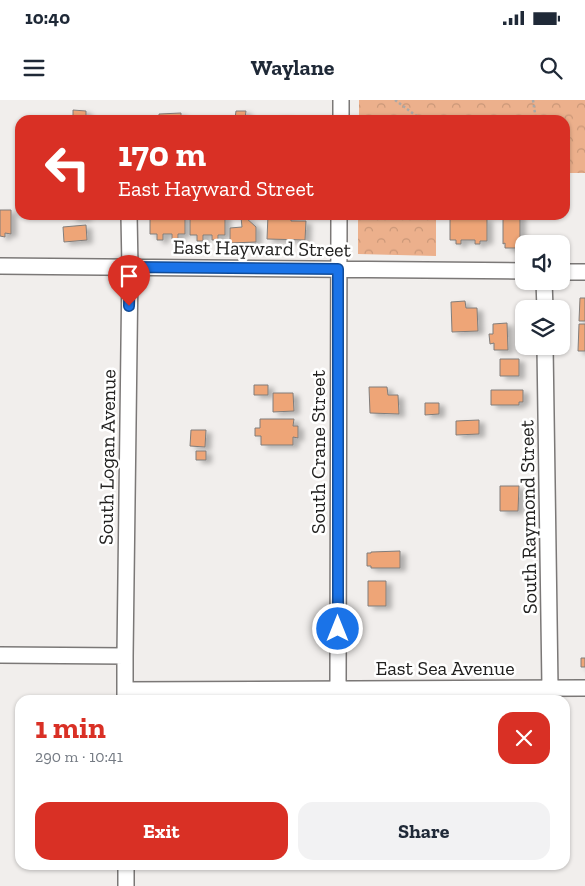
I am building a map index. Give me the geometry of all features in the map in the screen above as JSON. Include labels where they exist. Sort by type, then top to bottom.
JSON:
[{"type":"street","points":[[341,100],[341,115]]},
{"type":"street","name":"South Logan Avenue","points":[[125,695],[129,220]]},
{"type":"street","name":"South Crane Street","points":[[338,689],[339,220]]},
{"type":"street","name":"East Hayward Street","points":[[0,266],[515,271]]},
{"type":"street","points":[[570,272],[585,272]]},
{"type":"street","name":"South Raymond Street","points":[[545,355],[550,687]]},
{"type":"street","points":[[0,654],[125,656]]},
{"type":"street","name":"East Sea Avenue","points":[[125,695],[338,689],[585,688]]},
{"type":"street","points":[[126,870],[126,886]]},
{"type":"path","points":[[395,100],[415,115]]},
{"type":"path","points":[[533,100],[535,115]]},
{"type":"green space","points":[[359,100],[585,100],[585,173],[570,173],[570,115],[359,115]]},
{"type":"green space","points":[[358,220],[436,220],[436,256],[358,254]]},
{"type":"building","points":[[73,110],[86,111],[86,115],[73,115]]},
{"type":"building","points":[[236,111],[246,111],[245,115],[235,115]]},
{"type":"building","points":[[181,113],[181,115],[159,115]]},
{"type":"building","points":[[0,210],[11,210],[11,234],[5,233],[5,237],[0,236]]},
{"type":"building","points":[[150,220],[185,220],[185,234],[178,234],[178,239],[172,239],[172,234],[163,234],[163,240],[157,240],[157,234],[150,234]]},
{"type":"building","points":[[190,220],[225,220],[225,235],[218,235],[218,240],[212,240],[212,235],[203,235],[203,241],[197,241],[197,235],[190,235]]},
{"type":"building","points":[[241,220],[248,220],[256,227],[256,242],[230,243],[230,228],[242,227]]},
{"type":"building","points":[[268,220],[306,221],[305,240],[267,239]]},
{"type":"building","points":[[450,220],[487,220],[487,241],[480,241],[480,244],[475,244],[475,240],[461,240],[461,244],[456,244],[456,240],[450,240]]},
{"type":"building","points":[[503,220],[520,220],[520,235],[515,235],[515,248],[505,248],[505,243],[503,244]]},
{"type":"building","points":[[86,225],[87,240],[64,242],[63,227]]},
{"type":"building","points":[[580,298],[585,298],[585,321],[579,321]]},
{"type":"building","points":[[465,301],[466,308],[477,308],[478,331],[452,332],[451,302]]},
{"type":"building","points":[[507,323],[508,350],[494,350],[494,343],[490,344],[489,334],[493,334],[493,324]]},
{"type":"building","points":[[579,324],[585,324],[585,351],[578,351]]},
{"type":"building","points":[[500,359],[519,359],[519,376],[500,376]]},
{"type":"building","points":[[254,385],[268,385],[268,395],[254,395]]},
{"type":"building","points":[[369,387],[387,387],[388,395],[398,395],[399,414],[370,413]]},
{"type":"building","points":[[491,390],[523,390],[523,402],[519,402],[519,405],[491,405]]},
{"type":"building","points":[[273,393],[293,393],[294,411],[273,412]]},
{"type":"building","points":[[425,403],[439,403],[439,414],[425,415]]},
{"type":"building","points":[[260,419],[294,419],[293,426],[298,426],[298,438],[293,437],[293,445],[261,445],[261,436],[255,436],[255,428],[260,428]]},
{"type":"building","points":[[479,420],[479,434],[456,435],[456,421]]},
{"type":"building","points":[[191,430],[206,430],[205,447],[190,446]]},
{"type":"building","points":[[196,451],[206,451],[206,460],[196,460]]},
{"type":"building","points":[[500,486],[519,486],[518,511],[500,511]]},
{"type":"building","points":[[400,551],[400,568],[371,568],[371,566],[367,566],[367,553]]},
{"type":"building","points":[[368,581],[386,581],[386,606],[368,606]]},
{"type":"building","points":[[581,658],[585,658],[585,667],[581,667]]},
{"type":"route","points":[[129,306],[130,267],[338,269],[338,629]]}]
